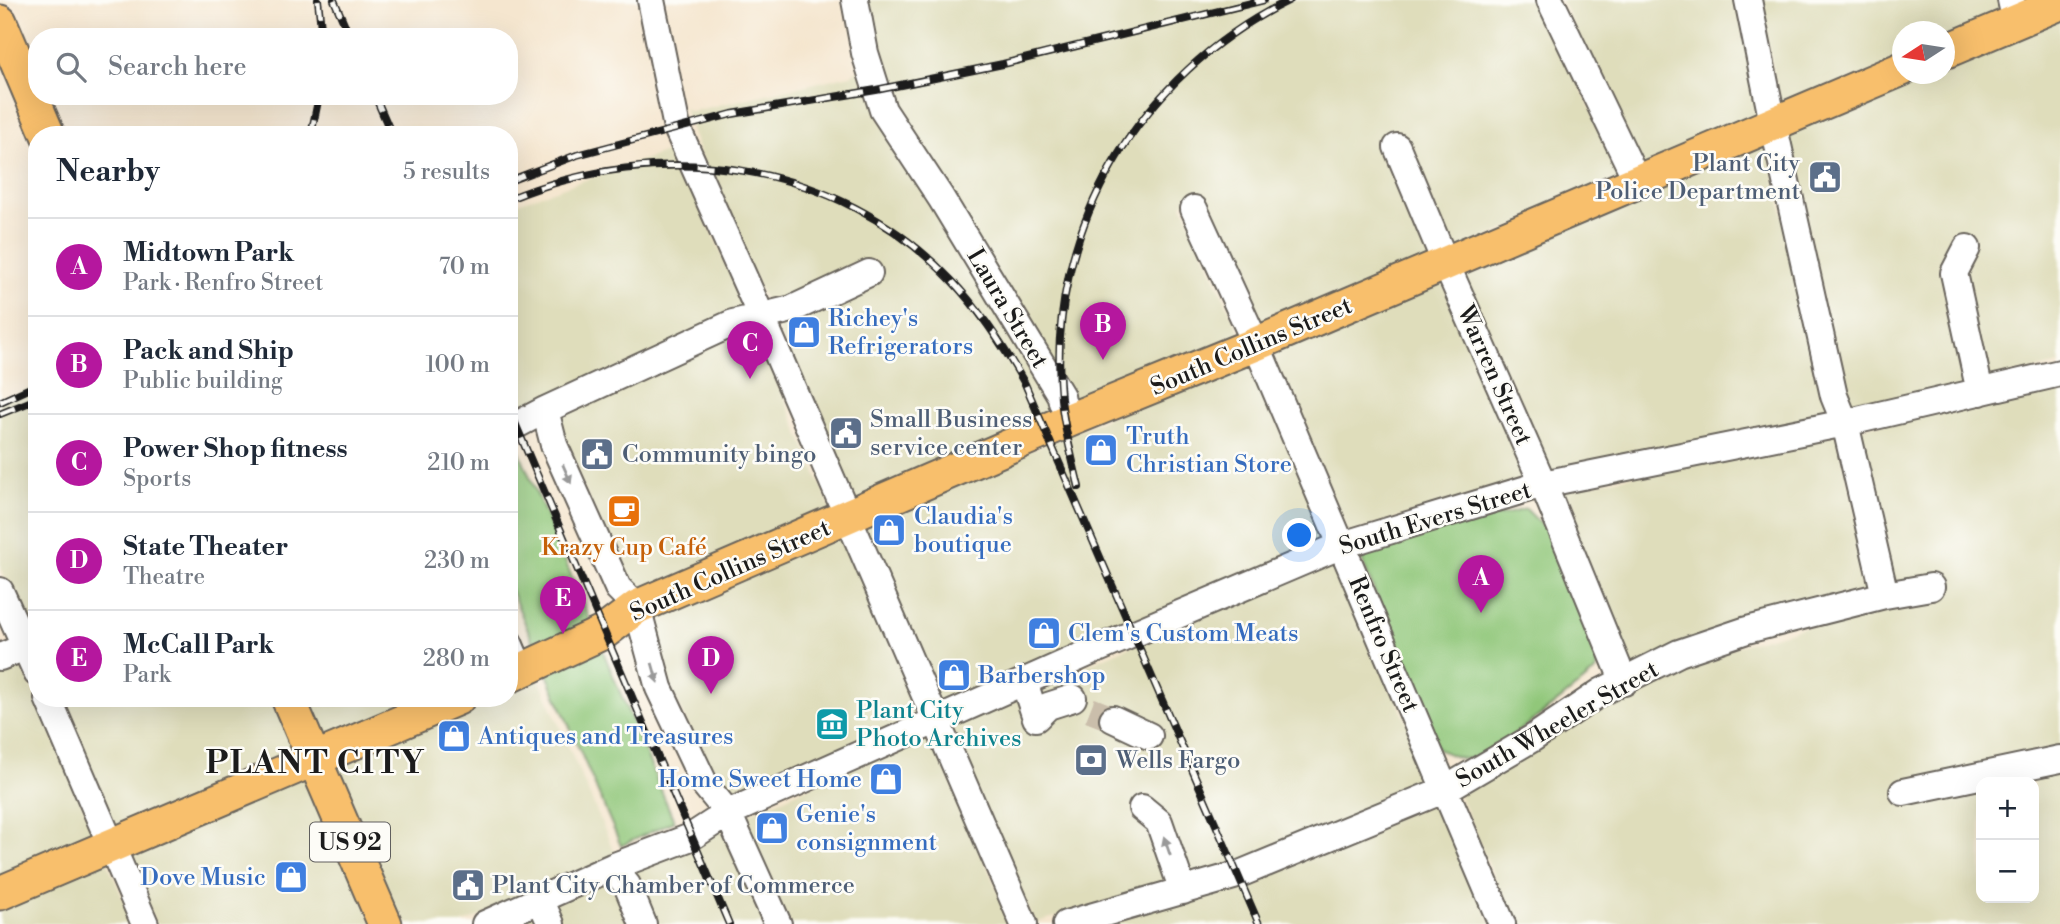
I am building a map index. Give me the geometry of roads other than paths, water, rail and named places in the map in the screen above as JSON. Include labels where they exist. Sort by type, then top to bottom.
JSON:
[{"type":"main road","points":[[1955,45],[2013,11],[2060,4]]},
{"type":"main road","points":[[0,22],[10,72],[28,102]]},
{"type":"main road","name":"South Collins Street","points":[[518,661],[604,632],[636,607],[1072,419],[1446,264],[1892,73]]},
{"type":"main road","points":[[30,105],[43,126]]},
{"type":"main road","name":"US 92","points":[[292,707],[384,924]]},
{"type":"main road","points":[[0,894],[437,707]]},
{"type":"street","points":[[651,0],[677,128],[1024,924]]},
{"type":"street","name":"Laura Street","points":[[855,0],[865,53],[883,110],[940,198],[1061,396],[1072,419]]},
{"type":"street","points":[[1550,0],[1638,183]]},
{"type":"street","points":[[1748,0],[1833,396],[1845,423],[1885,596]]},
{"type":"street","name":"Warren Street","points":[[1397,147],[1543,484],[1624,682]]},
{"type":"street","name":"Renfro Street","points":[[1194,209],[1256,344],[1503,924]]},
{"type":"street","points":[[1966,248],[1954,273],[1980,392]]},
{"type":"street","points":[[518,424],[733,323],[792,309],[869,273]]},
{"type":"street","name":"South Evers Street","points":[[501,921],[540,899],[611,867],[691,836],[728,813],[1061,665],[1342,545],[1543,484],[1845,423],[2060,373]]},
{"type":"street","points":[[545,410],[554,445],[618,588],[636,607],[659,688],[705,785],[728,813],[778,924]]},
{"type":"street","name":"South Wheeler Street","points":[[1066,924],[1237,875],[1446,789],[1533,738],[1601,692],[1679,653],[1747,630],[1931,587]]},
{"type":"street","points":[[0,592],[28,639]]},
{"type":"street","points":[[0,657],[28,645]]},
{"type":"street","points":[[1061,665],[1092,709]]},
{"type":"street","points":[[1024,682],[1036,718],[1048,706],[1092,709],[1149,736]]},
{"type":"street","points":[[52,707],[145,924]]},
{"type":"street","points":[[1903,792],[2060,759]]},
{"type":"street","points":[[1142,808],[1159,822],[1183,891]]},
{"type":"street","points":[[611,867],[627,885],[643,924]]},
{"type":"street","points":[[540,899],[551,924]]},
{"type":"tunnel","points":[[1090,710],[1113,719]]},
{"type":"railway","points":[[318,0],[321,28]]},
{"type":"railway","points":[[334,0],[346,28]]},
{"type":"railway","points":[[518,178],[577,155],[732,114],[876,90],[1003,64],[1264,0]]},
{"type":"railway","points":[[1079,487],[1062,410],[1060,336],[1069,276],[1087,218],[1113,163],[1147,114],[1188,69],[1236,31],[1290,0]]},
{"type":"railway","points":[[313,126],[317,105]]},
{"type":"railway","points":[[379,105],[388,126]]},
{"type":"railway","points":[[518,196],[567,180],[626,168],[685,165],[744,171],[800,185],[855,208],[905,239],[951,280],[991,330],[1025,384],[1259,924]]},
{"type":"railway","points":[[0,402],[28,389]]},
{"type":"railway","points":[[0,414],[28,403]]},
{"type":"railway","points":[[518,430],[729,924]]},
{"type":"place","name":"Plant City Police Department","points":[[1825,177]]},
{"type":"place","name":"Richey's Refrigerators","points":[[804,332]]},
{"type":"place","name":"Pack and Ship","points":[[1103,360]]},
{"type":"place","name":"Power Shop fitness","points":[[750,379]]},
{"type":"place","name":"Small Business service center","points":[[846,433]]},
{"type":"place","name":"Truth Christian Store","points":[[1101,450]]},
{"type":"place","name":"Community bingo","points":[[597,454]]},
{"type":"place","name":"Krazy Cup Café","points":[[624,511]]},
{"type":"place","name":"Claudia's boutique","points":[[889,530]]},
{"type":"place","name":"Midtown Park","points":[[1481,613]]},
{"type":"place","name":"Clem's Custom Meats","points":[[1044,633]]},
{"type":"place","name":"McCall Park","points":[[563,634]]},
{"type":"place","name":"Barbershop","points":[[954,675]]},
{"type":"place","name":"State Theater","points":[[711,694]]},
{"type":"place","name":"Plant City Photo Archives","points":[[832,724]]},
{"type":"place","name":"Antiques and Treasures","points":[[454,736]]},
{"type":"place","name":"Wells Fargo","points":[[1091,760]]},
{"type":"place","name":"Home Sweet Home","points":[[886,779]]},
{"type":"place","name":"Genie's consignment","points":[[772,828]]},
{"type":"place","name":"Dove Music","points":[[291,877]]},
{"type":"place","name":"Plant City Chamber of Commerce","points":[[468,885]]},
{"type":"district","name":"PLANT CITY","points":[[316,762]]}]
